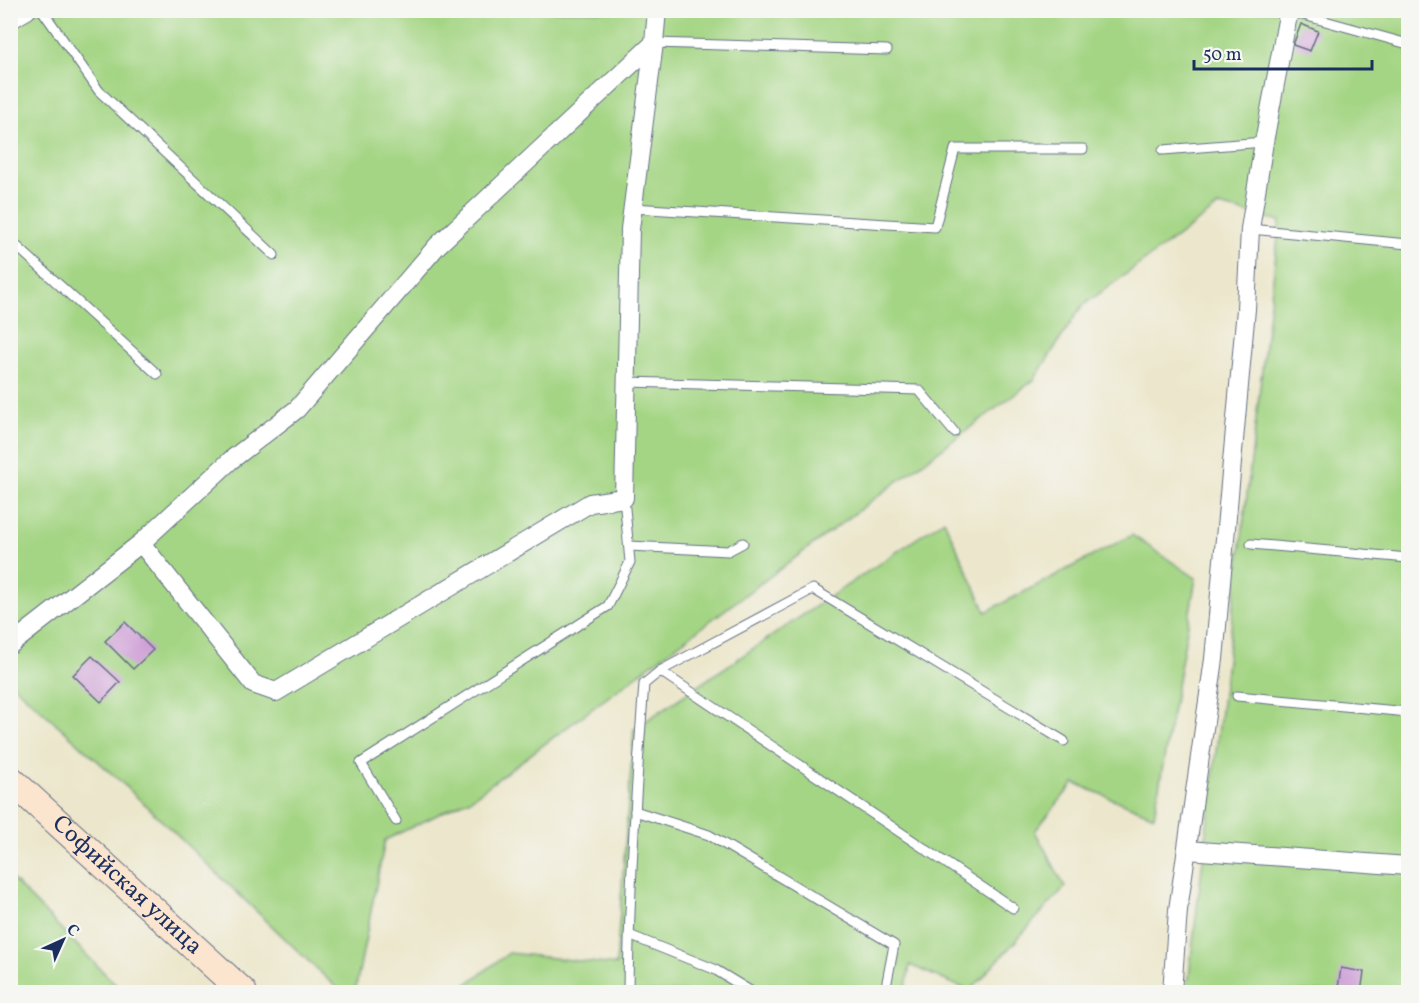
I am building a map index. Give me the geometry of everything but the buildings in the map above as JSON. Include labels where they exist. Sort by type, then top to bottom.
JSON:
[{"type":"main road","name":"Софийская улица","points":[[10,779],[243,993]]},
{"type":"street","points":[[10,20],[27,10]]},
{"type":"street","points":[[141,543],[253,684],[276,692],[590,503],[624,498],[630,229],[657,10]]},
{"type":"street","points":[[1172,993],[1178,910],[1214,659],[1246,309],[1250,230],[1289,11]]},
{"type":"street","points":[[10,645],[141,543],[231,460],[297,409],[438,246],[654,43]]},
{"type":"street","points":[[1187,850],[1408,866]]},
{"type":"lane","points":[[42,10],[99,91],[274,255]]},
{"type":"lane","points":[[1289,11],[1408,44]]},
{"type":"lane","points":[[654,43],[887,50]]},
{"type":"lane","points":[[1163,150],[1264,142]]},
{"type":"lane","points":[[633,208],[935,227],[955,149],[1083,149]]},
{"type":"lane","points":[[1250,230],[1408,244]]},
{"type":"lane","points":[[10,240],[157,374]]},
{"type":"lane","points":[[627,382],[919,390],[954,432]]},
{"type":"lane","points":[[396,821],[361,763],[608,606],[630,561],[624,498]]},
{"type":"lane","points":[[628,546],[728,551],[743,543]]},
{"type":"lane","points":[[1251,544],[1408,558]]},
{"type":"lane","points":[[628,993],[635,811],[644,684],[660,671],[813,590],[1064,741]]},
{"type":"lane","points":[[660,671],[1013,908]]},
{"type":"lane","points":[[1237,696],[1408,712]]},
{"type":"lane","points":[[635,811],[709,835],[894,945],[885,993]]},
{"type":"lane","points":[[629,935],[714,969],[752,993]]},
{"type":"green space","points":[[11,11],[1408,11],[1408,992],[1187,992],[1280,221],[1219,206],[1081,307],[1034,380],[472,798],[385,840],[355,992],[341,992],[120,781],[11,683]]},
{"type":"green space","points":[[944,520],[986,612],[1132,535],[1196,578],[1154,816],[1074,783],[1035,831],[1065,887],[970,991],[910,965],[905,992],[456,992],[509,953],[616,965],[634,729]]},
{"type":"green space","points":[[10,877],[123,992],[11,992]]}]
